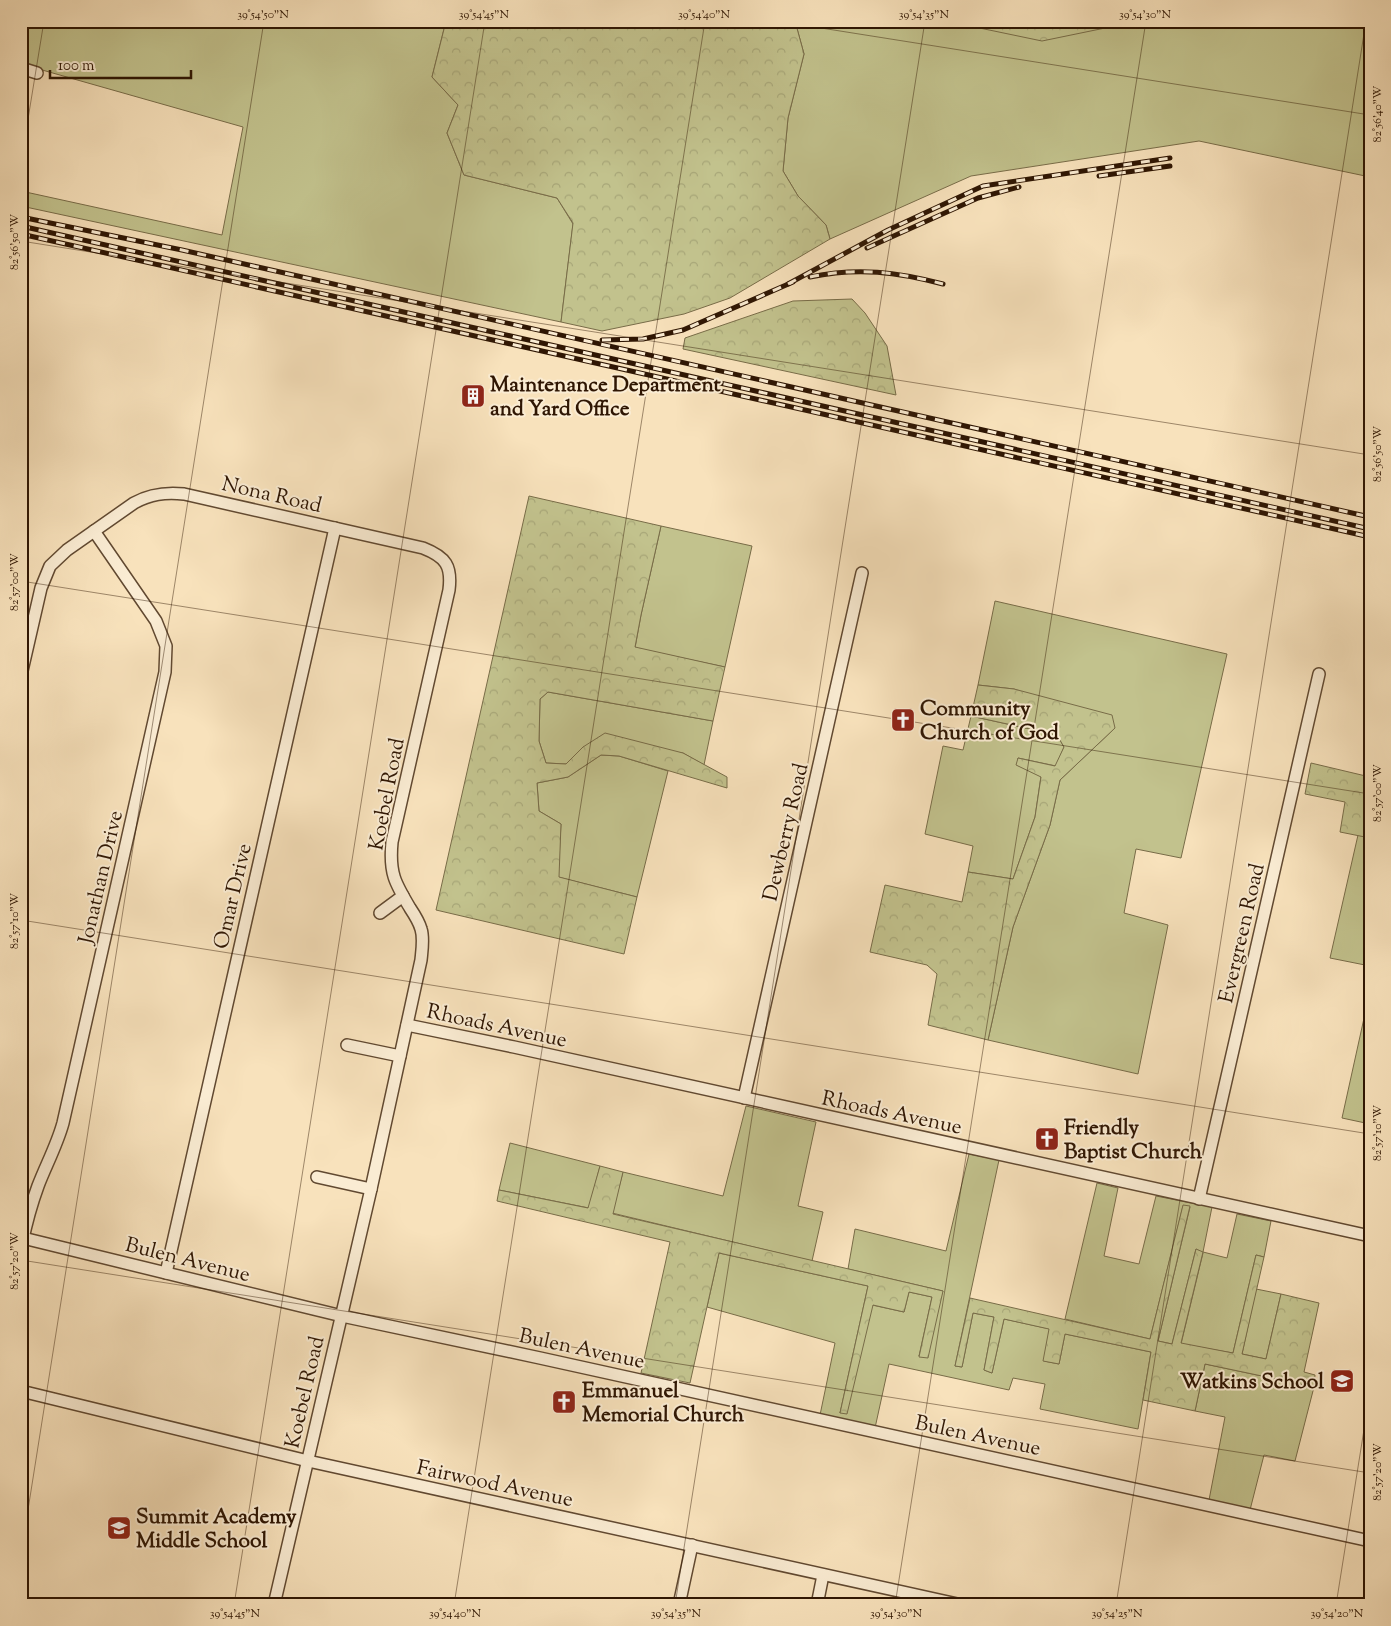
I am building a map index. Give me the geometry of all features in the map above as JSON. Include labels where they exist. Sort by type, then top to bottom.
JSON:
[{"type":"street","points":[[21,68],[38,73]]},
{"type":"street","name":"Nona Road","points":[[21,675],[44,577],[50,566],[57,558],[94,531],[144,498],[169,493],[184,494],[423,548],[436,553],[446,563]]},
{"type":"street","name":"Omar Drive","points":[[166,1273],[334,528]]},
{"type":"street","name":"Jonathan Drive","points":[[22,1242],[28,1215],[64,1123],[165,672],[166,646],[156,621],[94,531]]},
{"type":"street","name":"Koebel Road","points":[[274,1605],[371,1189],[423,945],[421,929],[392,874],[390,858],[392,842],[450,590],[451,576],[446,563]]},
{"type":"street","name":"Dewberry Road","points":[[744,1098],[862,573]]},
{"type":"street","name":"Evergreen Road","points":[[1199,1200],[1319,674]]},
{"type":"street","points":[[380,913],[403,896]]},
{"type":"street","name":"Rhoads Avenue","points":[[407,1025],[1370,1236]]},
{"type":"street","points":[[347,1045],[400,1056]]},
{"type":"street","points":[[317,1177],[371,1189]]},
{"type":"street","name":"Bulen Avenue","points":[[22,1242],[166,1273],[342,1316],[1370,1541]]},
{"type":"street","name":"Fairwood Avenue","points":[[21,1391],[308,1461],[941,1602],[962,1605]]},
{"type":"street","points":[[679,1605],[692,1545]]},
{"type":"street","points":[[817,1605],[823,1575]]},
{"type":"green space","points":[[21,21],[446,21],[432,77],[458,105],[447,133],[464,175],[557,198],[573,224],[561,322],[21,206],[21,191],[222,235],[243,127],[21,64]]},
{"type":"green space","points":[[446,21],[795,21],[804,54],[788,118],[783,171],[798,196],[826,225],[830,239],[730,298],[684,314],[602,331],[561,322],[573,223],[557,198],[464,175],[447,133],[458,105],[432,77]]},
{"type":"green space","points":[[795,21],[936,21],[970,26],[1110,27],[1110,21],[1370,21],[1370,177],[1199,141],[971,176],[830,239],[826,225],[798,196],[783,171],[788,118],[804,54]]},
{"type":"green space","points":[[936,21],[1110,21],[1110,27],[1042,41]]},
{"type":"green space","points":[[852,299],[865,313],[887,346],[896,395],[683,349],[685,338],[793,301]]},
{"type":"green space","points":[[529,496],[661,526],[635,647],[725,667],[713,721],[548,692],[540,699],[539,741],[546,763],[566,764],[583,747],[605,733],[683,753],[727,777],[727,788],[619,756],[601,755],[568,777],[537,783],[539,811],[561,824],[559,877],[637,897],[624,954],[436,910]]},
{"type":"green space","points":[[661,526],[752,546],[725,667],[635,648]]},
{"type":"green space","points":[[995,601],[1227,654],[1181,858],[1136,849],[1124,913],[1168,925],[1138,1074],[988,1040],[1013,927],[1050,825],[1060,780],[1115,728],[1014,689],[978,685]]},
{"type":"green space","points":[[978,685],[1014,689],[1112,715],[1115,728],[1060,780],[1050,825],[1013,927],[988,1040],[928,1025],[937,974],[927,965],[870,952],[885,885],[962,902],[968,872],[1013,879],[1035,817],[1041,777],[1016,765],[1018,758],[1055,766],[1064,747],[1057,735],[971,716]]},
{"type":"green space","points":[[548,692],[713,721],[704,765],[683,753],[583,747],[566,764],[546,763],[539,741],[540,699]]},
{"type":"green space","points":[[971,716],[1057,735],[1064,747],[1056,766],[1018,758],[1017,765],[1041,776],[1035,817],[1013,879],[968,872],[973,846],[925,834],[943,746],[963,750]]},
{"type":"green space","points":[[601,755],[619,756],[668,771],[637,897],[558,877],[561,824],[539,811],[537,783],[568,777]]},
{"type":"green space","points":[[1311,763],[1370,777],[1370,838],[1340,832],[1345,802],[1305,794]]},
{"type":"green space","points":[[1358,835],[1370,838],[1370,966],[1330,958]]},
{"type":"green space","points":[[1370,991],[1370,1124],[1342,1118]]},
{"type":"green space","points":[[746,1106],[816,1122],[798,1206],[823,1212],[812,1261],[612,1213],[623,1172],[723,1196]]},
{"type":"green space","points":[[510,1143],[600,1166],[589,1208],[499,1190]]},
{"type":"green space","points":[[969,1154],[999,1160],[955,1366],[962,1367],[973,1313],[994,1317],[984,1370],[992,1373],[1004,1319],[1050,1329],[1044,1361],[1059,1364],[1065,1334],[1151,1352],[1138,1429],[1040,1409],[1045,1384],[1013,1378],[1009,1390],[889,1364],[875,1428],[820,1415],[835,1343],[707,1307],[719,1253],[868,1286],[840,1413],[872,1305],[904,1312],[909,1292],[932,1297],[919,1356],[943,1291],[848,1269],[855,1229],[946,1251]]},
{"type":"green space","points":[[600,1166],[623,1172],[613,1214],[943,1291],[928,1358],[919,1357],[932,1297],[909,1292],[904,1312],[873,1305],[847,1414],[840,1413],[868,1286],[719,1253],[690,1383],[641,1373],[670,1242],[497,1201],[499,1190],[588,1208]]},
{"type":"green space","points":[[1097,1183],[1118,1188],[1104,1256],[1139,1264],[1156,1196],[1212,1207],[1203,1252],[1227,1258],[1237,1214],[1271,1221],[1264,1257],[1256,1255],[1233,1353],[1181,1344],[1203,1253],[1196,1249],[1172,1344],[1158,1341],[1190,1207],[1183,1206],[1150,1339],[1065,1319]]},
{"type":"green space","points":[[1183,1205],[1190,1206],[1158,1341],[1172,1344],[1196,1249],[1203,1252],[1181,1343],[1233,1353],[1256,1255],[1264,1257],[1242,1354],[1266,1359],[1281,1294],[1319,1303],[1304,1372],[1315,1375],[1314,1387],[1205,1364],[1195,1411],[1143,1400],[1151,1352],[1065,1334],[1059,1364],[1043,1361],[1049,1329],[1004,1319],[992,1373],[984,1370],[994,1317],[973,1313],[962,1367],[955,1366],[970,1298],[1150,1339]]},
{"type":"green space","points":[[1256,1289],[1281,1294],[1266,1359],[1242,1354]]},
{"type":"green space","points":[[1205,1364],[1314,1387],[1295,1461],[1264,1455],[1250,1510],[1209,1500],[1225,1417],[1195,1411]]},
{"type":"railway","points":[[788,284],[888,230],[983,186],[1170,158]]},
{"type":"railway","points":[[1099,176],[1170,166]]},
{"type":"railway","points":[[867,248],[978,198],[1019,187]]},
{"type":"railway","points":[[21,217],[182,250],[1370,517]]},
{"type":"railway","points":[[21,226],[1370,529]]},
{"type":"railway","points":[[21,234],[1370,537]]},
{"type":"railway","points":[[810,277],[845,272],[877,272],[910,276],[943,284]]},
{"type":"railway","points":[[602,340],[643,339],[683,330],[793,282]]},
{"type":"place","name":"Maintenance Department and Yard Office","points":[[473,396]]},
{"type":"place","name":"Community Church of God","points":[[903,720]]},
{"type":"place","name":"Friendly Baptist Church","points":[[1047,1139]]},
{"type":"place","name":"Watkins School","points":[[1342,1381]]},
{"type":"place","name":"Emmanuel Memorial Church","points":[[564,1402]]},
{"type":"place","name":"Summit Academy Middle School","points":[[119,1528]]}]
